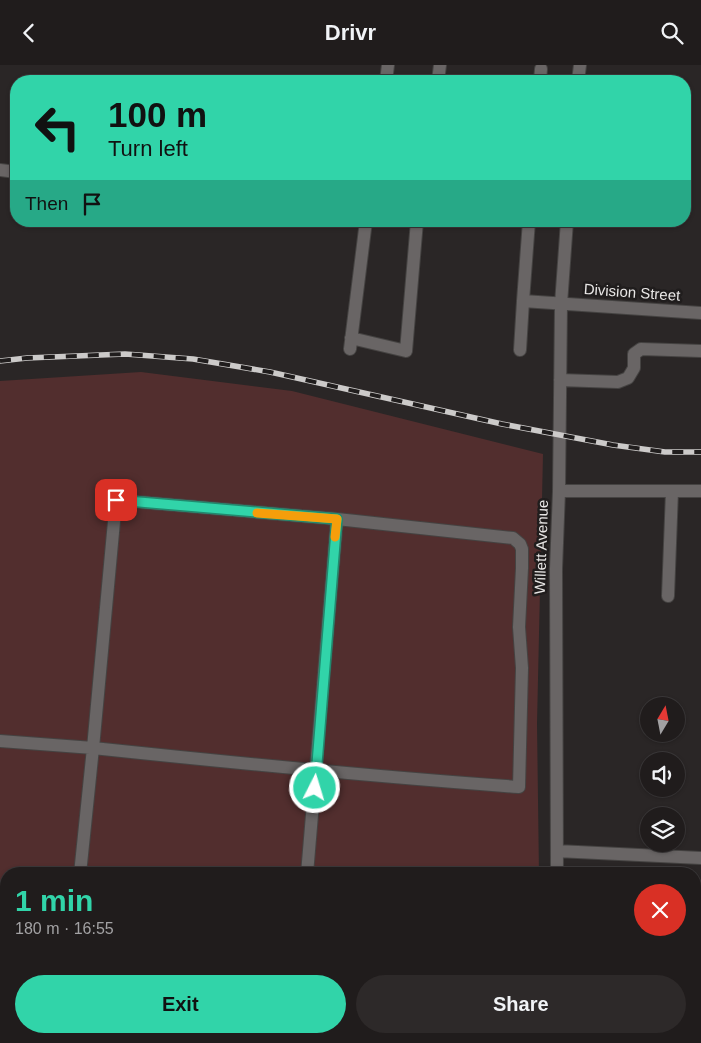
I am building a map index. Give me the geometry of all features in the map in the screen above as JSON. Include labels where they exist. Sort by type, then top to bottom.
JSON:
[{"type":"street","points":[[365,227],[351,343],[406,351],[416,227]]},
{"type":"street","points":[[520,350],[529,227]]},
{"type":"street","name":"Willett Avenue","points":[[557,867],[556,569],[559,491],[561,304],[567,227]]},
{"type":"street","name":"Division Street","points":[[523,301],[701,313]]},
{"type":"street","points":[[560,380],[618,382],[628,378],[634,368],[634,355],[641,349],[701,351]]},
{"type":"street","points":[[559,491],[701,491]]},
{"type":"street","points":[[668,596],[672,491]]},
{"type":"street","points":[[0,741],[92,748],[404,779],[519,787],[522,668],[519,627],[522,568],[522,549],[520,543],[513,538],[337,519],[116,500],[92,748],[81,867]]},
{"type":"street","points":[[308,867],[337,519]]},
{"type":"street","points":[[556,851],[701,858]]},
{"type":"shaded area","points":[[141,372],[292,391],[543,454],[537,724],[539,867],[0,867],[0,381]]},
{"type":"railway","points":[[0,361],[125,354],[193,359],[270,372],[502,424],[613,445],[665,452],[701,452]]},
{"type":"slow traffic","points":[[257,513],[337,519],[335,537]]},
{"type":"route","points":[[116,500],[337,519],[315,788]]}]
